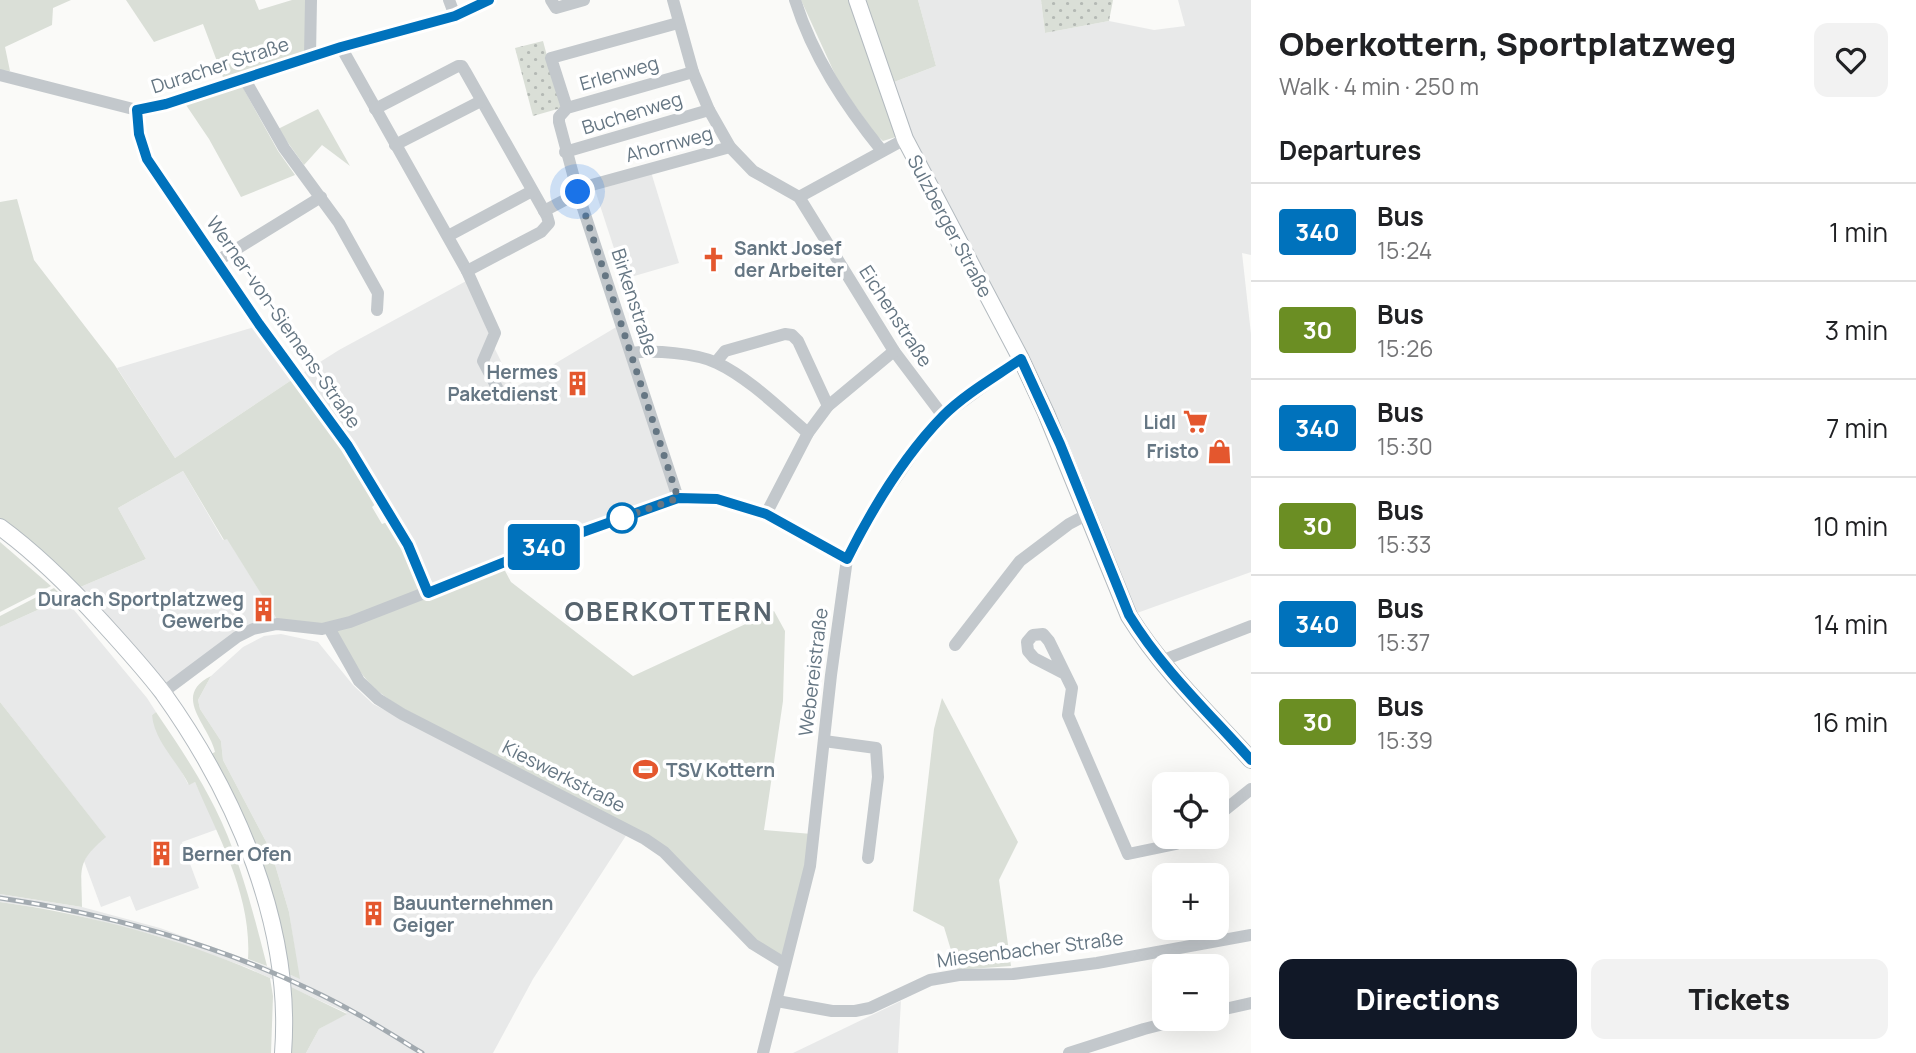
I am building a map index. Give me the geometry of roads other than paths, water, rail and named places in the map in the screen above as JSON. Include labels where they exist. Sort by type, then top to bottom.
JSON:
[{"type":"street","points":[[310,57],[311,0]]},
{"type":"street","points":[[449,0],[455,16]]},
{"type":"street","name":"Duracher Straße","points":[[0,75],[137,110],[166,104],[341,47],[455,16],[489,0]]},
{"type":"street","points":[[551,0],[556,8],[584,0]]},
{"type":"street","name":"Eichenstraße","points":[[673,0],[693,72],[709,110],[730,147],[753,172],[799,197],[894,351],[943,416]]},
{"type":"street","name":"Sulzberger Straße","points":[[795,0],[833,85],[882,151]]},
{"type":"street","name":"Sulzberger Straße","points":[[857,0],[905,139],[1021,359],[1060,444],[1129,615],[1161,661],[1251,760]]},
{"type":"street","name":"Birkenstraße","points":[[678,23],[551,58],[563,113],[565,152],[678,498]]},
{"type":"street","points":[[341,47],[467,271],[495,333],[483,361],[502,397]]},
{"type":"street","points":[[375,109],[462,66],[549,223],[541,232],[467,271]]},
{"type":"street","name":"Erlenweg","points":[[563,113],[693,72]]},
{"type":"street","points":[[244,78],[284,148],[339,223],[378,293],[377,310]]},
{"type":"street","points":[[395,145],[481,101]]},
{"type":"street","name":"Werner-von-Siemens-Straße","points":[[137,110],[139,134],[147,159],[259,324],[348,446],[408,545],[428,593]]},
{"type":"street","name":"Buchenweg","points":[[565,152],[709,110]]},
{"type":"street","points":[[799,197],[905,139]]},
{"type":"street","name":"Ahornweg","points":[[544,211],[577,191],[730,147]]},
{"type":"street","points":[[447,236],[532,191]]},
{"type":"street","points":[[217,261],[321,197]]},
{"type":"street","points":[[716,362],[725,351],[785,334],[792,335],[798,341],[828,406]]},
{"type":"street","points":[[631,353],[648,351],[716,362],[738,375],[808,433]]},
{"type":"street","points":[[766,514],[808,433],[828,406],[894,351]]},
{"type":"street","name":"Webereistraße","points":[[763,1053],[810,866],[847,559],[867,520],[916,449],[943,416],[1021,359]]},
{"type":"street","points":[[162,693],[237,637],[253,629],[277,624],[329,628],[678,498],[717,499],[766,514],[847,559]]},
{"type":"street","points":[[955,645],[1020,561],[1069,524],[1088,514]]},
{"type":"street","points":[[0,527],[74,591],[162,693],[212,773],[242,832],[271,919],[285,997],[283,1053]]},
{"type":"street","points":[[1161,661],[1251,625]]},
{"type":"street","name":"Kieswerkstraße","points":[[329,628],[359,681],[377,699],[645,839],[664,852],[753,944],[784,963]]},
{"type":"street","points":[[1065,674],[1072,688],[1068,715],[1075,736],[1128,854],[1152,849]]},
{"type":"street","points":[[824,741],[876,748],[878,776],[868,858]]},
{"type":"street","points":[[1229,807],[1251,789]]},
{"type":"street","name":"Miesenbacher Straße","points":[[777,1001],[832,1011],[855,1012],[870,1008],[930,980],[960,975],[1013,974],[1097,963],[1251,935]]},
{"type":"street","points":[[1229,1008],[1251,1003]]},
{"type":"street","points":[[1069,1053],[1107,1047],[1152,1027]]},
{"type":"railway","points":[[0,898],[79,912],[159,932],[237,958],[325,997],[422,1053]]},
{"type":"place","name":"Sankt Josef der Arbeiter","points":[[714,259]]},
{"type":"place","name":"Hermes Paketdienst","points":[[578,383]]},
{"type":"place","name":"Lidl","points":[[1196,422]]},
{"type":"place","name":"Fristo","points":[[1219,451]]},
{"type":"place","name":"Durach Sportplatzweg Gewerbe","points":[[264,610]]},
{"type":"place","name":"TSV Kottern","points":[[646,770]]},
{"type":"place","name":"Berner Ofen","points":[[162,854]]},
{"type":"place","name":"Bauunternehmen Geiger","points":[[373,914]]},
{"type":"district","name":"OBERKOTTERN","points":[[669,611]]}]
